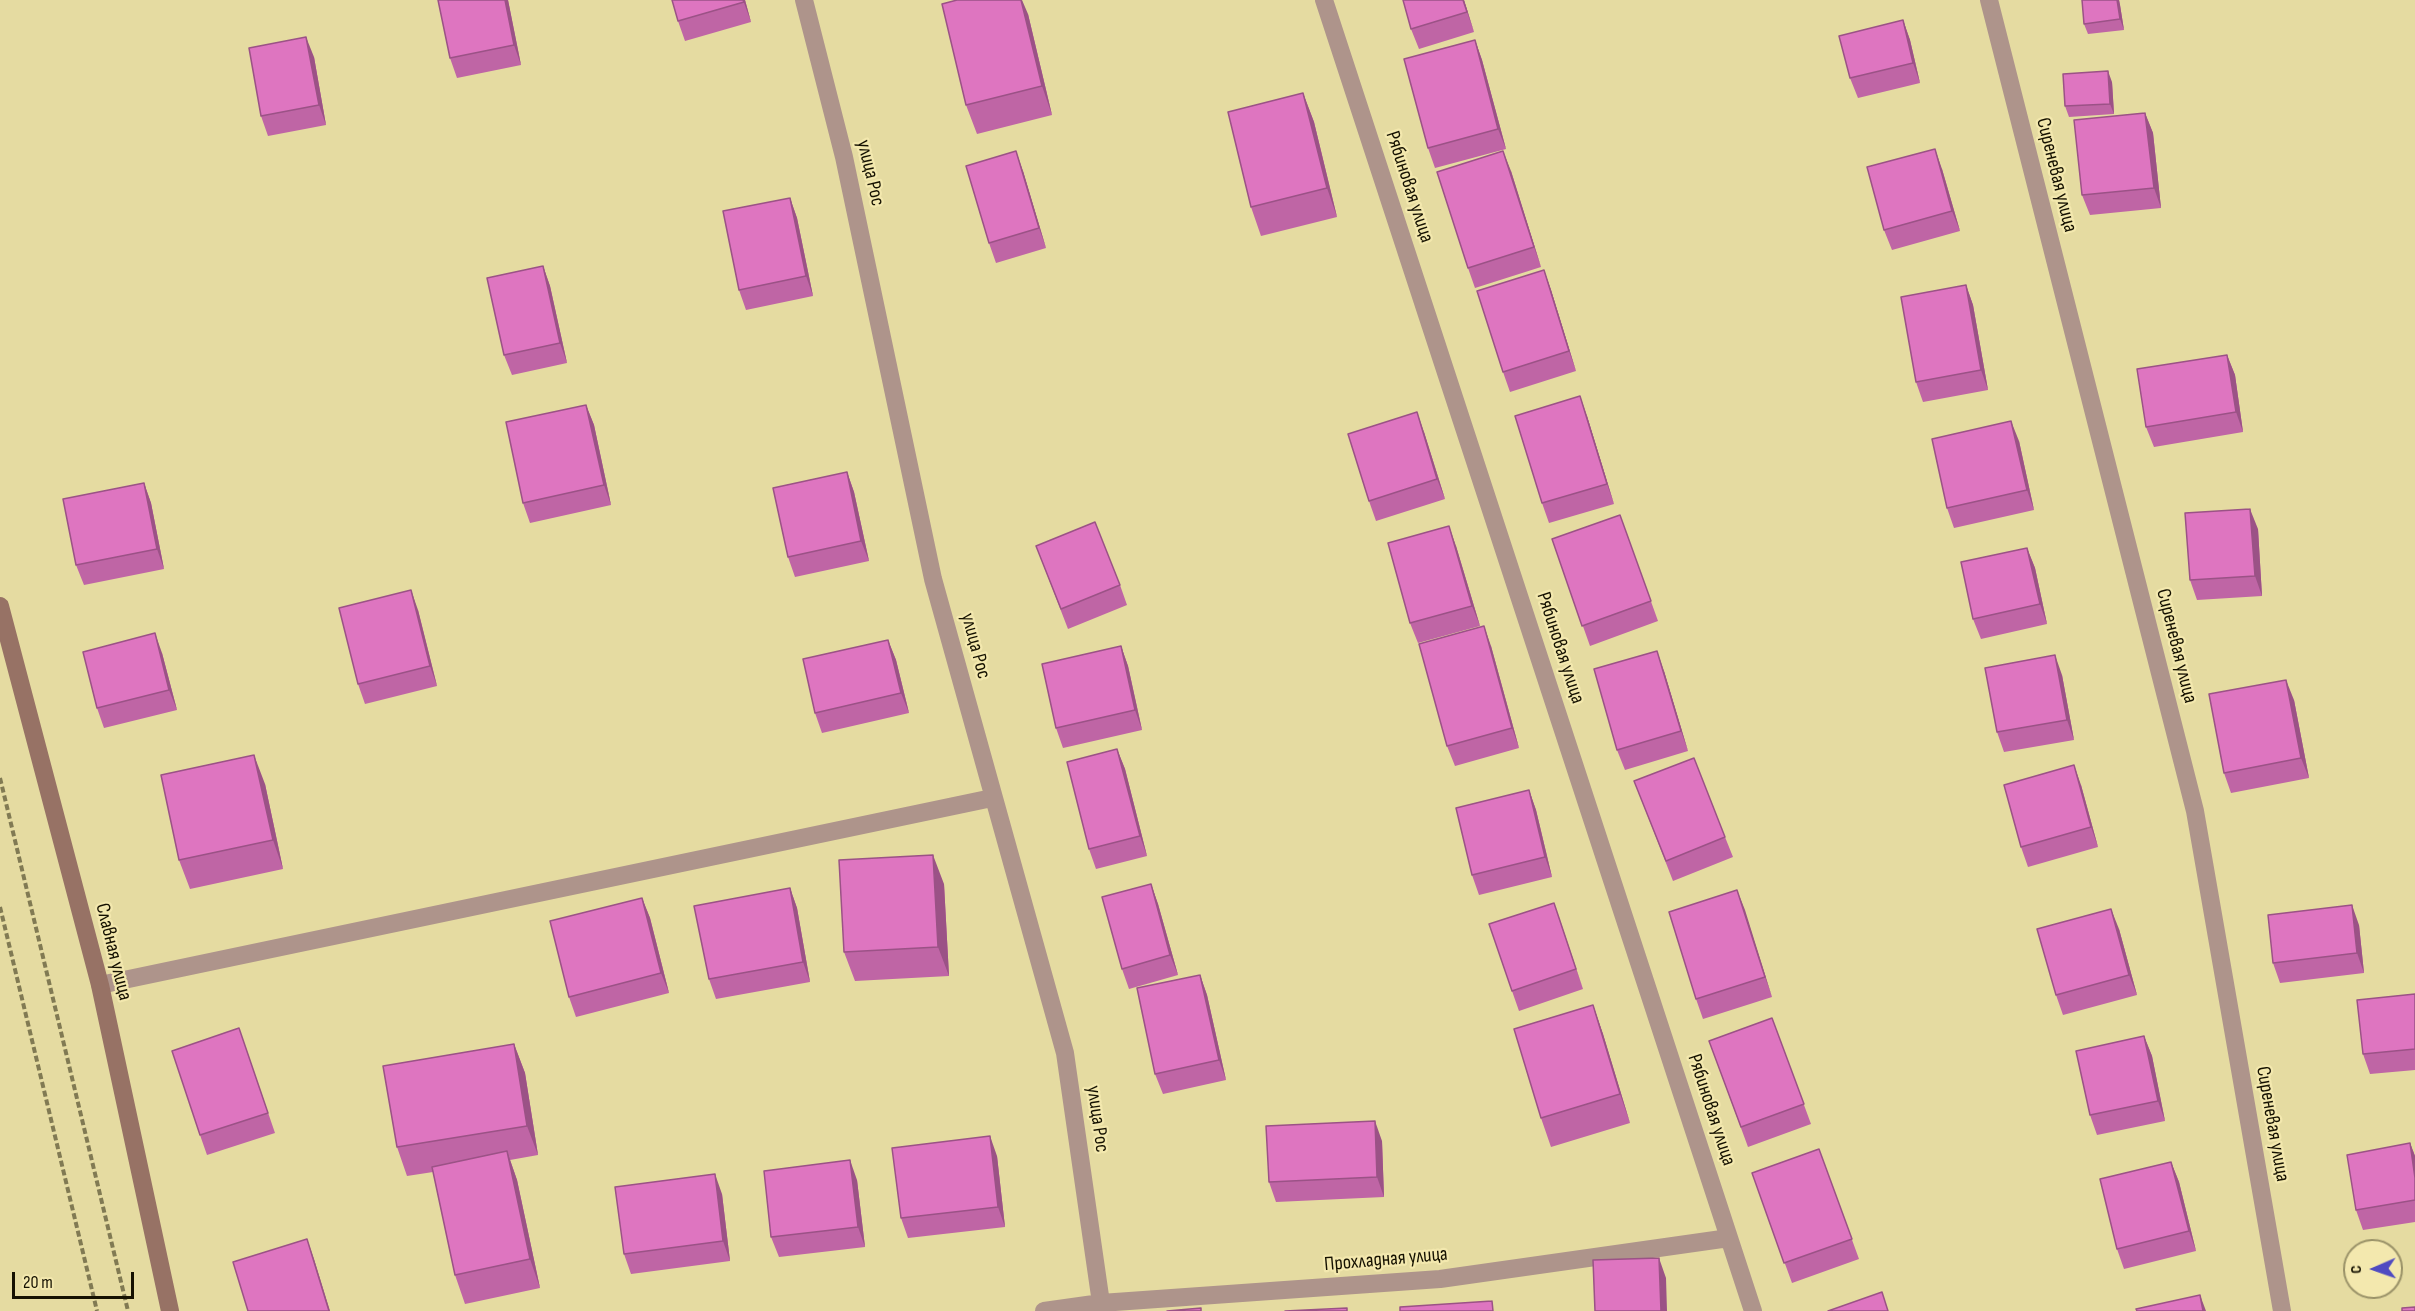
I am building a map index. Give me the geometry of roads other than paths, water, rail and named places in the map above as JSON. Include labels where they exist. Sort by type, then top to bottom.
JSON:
[{"type":"street","name":"улица Рос","points":[[804,0],[844,158],[933,579],[992,798],[1065,1053],[1101,1303]]},
{"type":"street","name":"Рябиновая улица","points":[[1324,0],[1753,1311]]},
{"type":"street","name":"Сиреневая улица","points":[[1989,0],[2195,811],[2282,1311]]},
{"type":"street","name":"Славная улица","points":[[0,606],[100,985],[170,1311]]},
{"type":"street","points":[[100,985],[992,798]]},
{"type":"street","name":"Прохладная улица","points":[[1044,1311],[1101,1303],[1440,1279],[1730,1238]]}]
